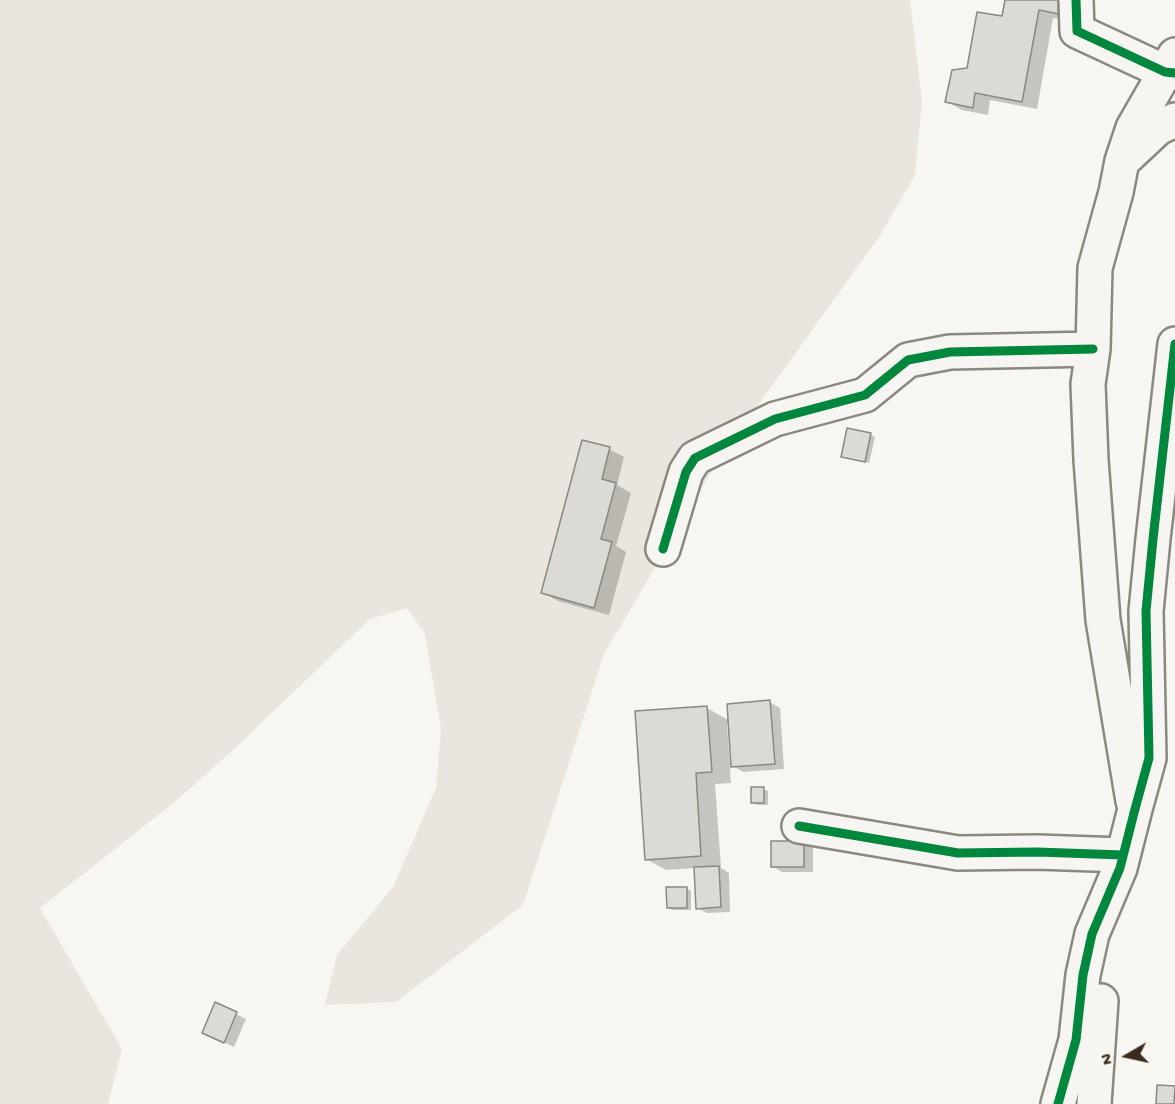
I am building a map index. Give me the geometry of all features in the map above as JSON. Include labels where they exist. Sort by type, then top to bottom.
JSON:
[{"type":"street","points":[[1076,0],[1077,31],[1172,67],[1133,128],[1122,161],[1095,268],[1093,349],[1088,384],[1103,620],[1135,808]]},
{"type":"street","points":[[1122,161],[1158,128],[1175,120]]},
{"type":"street","points":[[1058,1104],[1076,1040],[1083,975],[1092,934],[1120,868],[1149,758],[1146,611],[1175,344]]},
{"type":"street","points":[[663,549],[686,472],[695,458],[775,419],[864,395],[908,360],[950,352],[1093,349]]},
{"type":"street","points":[[799,826],[958,853],[1037,852],[1123,855]]},
{"type":"street","points":[[1094,1104],[1109,892]]},
{"type":"shaded area","points":[[0,0],[910,0],[922,101],[915,175],[881,234],[718,461],[604,654],[523,905],[396,1002],[325,1005],[337,955],[393,887],[436,788],[441,729],[425,634],[407,608],[370,619],[176,801],[40,908],[122,1049],[108,1104],[0,1104]]},
{"type":"building","points":[[1005,0],[1062,0],[1059,14],[1039,10],[1022,102],[975,93],[973,108],[945,102],[952,70],[967,68],[977,12],[1002,16]]},
{"type":"building","points":[[847,428],[871,433],[865,462],[841,457]]},
{"type":"building","points":[[582,440],[610,447],[602,479],[616,483],[601,539],[612,542],[594,608],[541,593]]},
{"type":"building","points":[[770,700],[775,764],[731,767],[727,704]]},
{"type":"building","points":[[707,706],[712,772],[696,773],[701,856],[645,860],[635,711]]},
{"type":"building","points":[[751,787],[764,787],[764,803],[751,803]]},
{"type":"building","points":[[771,841],[804,841],[804,867],[771,867]]},
{"type":"building","points":[[719,866],[721,907],[696,909],[694,867]]},
{"type":"building","points":[[666,887],[687,887],[687,908],[667,908]]},
{"type":"building","points":[[215,1002],[237,1012],[224,1043],[202,1033]]},
{"type":"building","points":[[1157,1085],[1175,1086],[1174,1104],[1156,1104]]},
{"type":"cycle path","points":[[1076,0],[1077,31],[1165,72],[1175,73]]},
{"type":"cycle path","points":[[1058,1104],[1076,1040],[1083,975],[1092,934],[1120,868],[1149,758],[1146,611],[1175,344]]},
{"type":"cycle path","points":[[663,549],[686,472],[695,458],[775,419],[865,395],[908,360],[950,352],[1093,349]]},
{"type":"cycle path","points":[[799,826],[958,853],[1037,852],[1123,855]]}]
